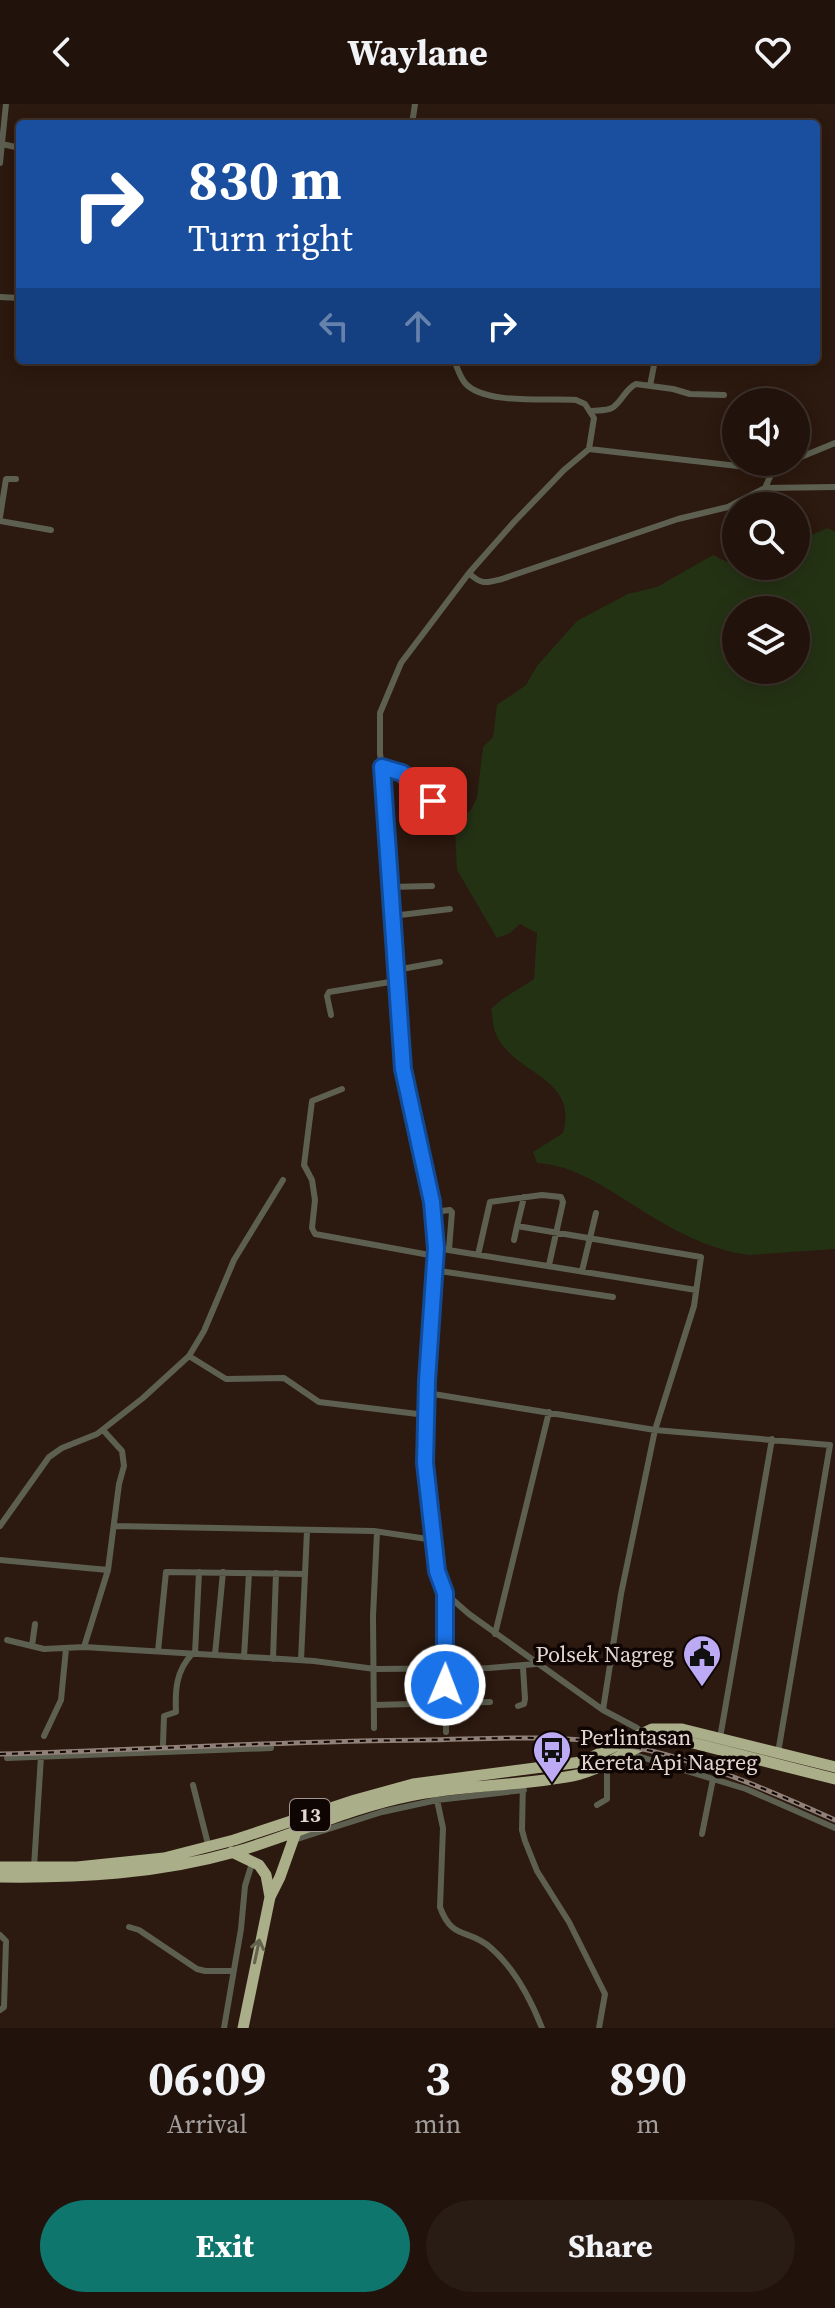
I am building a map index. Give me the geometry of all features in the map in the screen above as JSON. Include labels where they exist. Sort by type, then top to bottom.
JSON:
[{"type":"highway","name":"13","points":[[0,1877],[131,1874],[295,1836],[358,1809],[411,1795],[524,1785],[567,1777],[607,1765],[628,1753],[652,1729],[676,1728],[835,1767]]},
{"type":"highway","name":"13","points":[[0,1867],[77,1867],[164,1858],[209,1848],[413,1784],[581,1762],[645,1737]]},
{"type":"highway","points":[[645,1737],[673,1739],[835,1779]]},
{"type":"highway","points":[[243,2028],[270,1897],[295,1836]]},
{"type":"highway","points":[[232,1852],[253,1860],[266,1875],[270,1897]]},
{"type":"street","points":[[0,163],[6,104]]},
{"type":"street","points":[[2,144],[16,147]]},
{"type":"street","points":[[456,364],[465,382],[487,394],[576,400],[592,411],[608,410],[615,406],[633,385],[690,394],[722,395]]},
{"type":"street","points":[[650,386],[654,364]]},
{"type":"street","points":[[446,1732],[445,1593],[437,1571],[425,1463],[435,1252],[433,1212],[403,1069],[380,713],[401,663],[469,573],[514,522],[589,449],[594,427],[592,411]]},
{"type":"street","points":[[810,453],[835,443]]},
{"type":"street","points":[[589,449],[722,464]]},
{"type":"street","points":[[765,488],[770,476]]},
{"type":"street","points":[[16,479],[7,478],[2,489],[0,519],[51,530]]},
{"type":"street","points":[[469,573],[479,583],[502,579],[678,519],[728,507],[765,488],[835,487]]},
{"type":"street","points":[[382,767],[402,773],[450,817]]},
{"type":"street","points":[[390,887],[432,886]]},
{"type":"street","points":[[392,916],[450,909]]},
{"type":"street","points":[[396,970],[440,962]]},
{"type":"street","points":[[331,1015],[329,992],[396,981]]},
{"type":"street","points":[[342,1089],[312,1101],[304,1165],[312,1180],[315,1200],[312,1228],[315,1234],[435,1252],[449,1249],[696,1290]]},
{"type":"street","points":[[0,1526],[49,1457],[103,1430],[189,1356],[204,1331],[234,1260],[283,1180]]},
{"type":"street","points":[[514,1240],[524,1197]]},
{"type":"street","points":[[478,1255],[490,1202],[524,1197],[561,1197],[563,1202],[549,1265]]},
{"type":"street","points":[[433,1212],[452,1212],[449,1249]]},
{"type":"street","points":[[582,1271],[596,1213]]},
{"type":"street","points":[[517,1226],[698,1255],[702,1262],[694,1306],[655,1430],[621,1594],[603,1710]]},
{"type":"street","points":[[433,1270],[613,1297]]},
{"type":"street","points":[[189,1356],[226,1379],[284,1378],[323,1404],[426,1415]]},
{"type":"street","points":[[427,1393],[655,1430],[830,1445],[778,1753]]},
{"type":"street","points":[[495,1634],[549,1412]]},
{"type":"street","points":[[84,1647],[108,1570],[124,1458],[117,1444],[103,1430]]},
{"type":"street","points":[[720,1738],[772,1439]]},
{"type":"street","points":[[115,1526],[377,1532],[434,1540]]},
{"type":"street","points":[[301,1660],[307,1531]]},
{"type":"street","points":[[374,1728],[373,1616],[377,1532]]},
{"type":"street","points":[[0,1560],[108,1570]]},
{"type":"street","points":[[163,1748],[164,1716],[176,1712],[174,1687],[183,1665],[194,1654],[199,1572]]},
{"type":"street","points":[[215,1655],[223,1572]]},
{"type":"street","points":[[158,1651],[165,1573],[305,1574]]},
{"type":"street","points":[[244,1657],[249,1573]]},
{"type":"street","points":[[273,1659],[276,1573]]},
{"type":"street","points":[[445,1593],[536,1664],[645,1737]]},
{"type":"street","points":[[32,1646],[35,1624]]},
{"type":"street","points":[[7,1640],[44,1649],[84,1647],[158,1651],[301,1660],[375,1669],[523,1667],[536,1664]]},
{"type":"street","points":[[44,1736],[61,1700],[66,1649]]},
{"type":"street","points":[[518,1706],[524,1704],[525,1699],[523,1667]]},
{"type":"street","points":[[374,1705],[490,1702]]},
{"type":"street","points":[[7,1758],[163,1748],[271,1748]]},
{"type":"street","points":[[628,1753],[746,1789],[835,1828]]},
{"type":"street","points":[[34,1867],[42,1756]]},
{"type":"street","points":[[597,1805],[607,1799],[607,1765]]},
{"type":"street","points":[[702,1834],[713,1779]]},
{"type":"street","points":[[193,1785],[209,1848]]},
{"type":"street","points":[[295,1836],[374,1814],[524,1785],[522,1830],[529,1852],[605,1994],[599,2028]]},
{"type":"street","points":[[437,1800],[443,1828],[440,1907],[444,1920],[453,1930],[483,1941],[494,1950],[514,1974],[542,2028]]},
{"type":"street","points":[[224,2028],[247,1874],[253,1860]]},
{"type":"street","points":[[129,1927],[197,1969],[233,1971]]},
{"type":"street","points":[[0,1935],[6,1941],[4,2007],[0,2010]]},
{"type":"green space","points":[[827,528],[835,532],[835,1249],[749,1255],[713,1247],[663,1223],[587,1178],[558,1166],[537,1163],[533,1152],[563,1133],[565,1115],[562,1101],[555,1089],[520,1062],[499,1040],[491,1009],[534,979],[537,933],[520,924],[510,933],[497,938],[457,870],[455,831],[460,818],[471,810],[477,798],[483,747],[493,737],[497,705],[526,685],[537,666],[577,621],[628,594],[657,587],[713,555],[722,560],[722,580],[810,580],[810,536]]},
{"type":"railway","points":[[0,1754],[371,1741],[570,1739],[618,1744],[674,1757],[756,1786],[835,1820]]},
{"type":"place","name":"Polsek Nagreg","points":[[702,1688]]},
{"type":"place","name":"Perlintasan Kereta Api Nagreg","points":[[552,1784]]},
{"type":"route","points":[[433,801],[402,773],[382,767],[386,789],[403,1069],[432,1202],[436,1248],[425,1463],[437,1571],[445,1593],[445,1685]]}]
